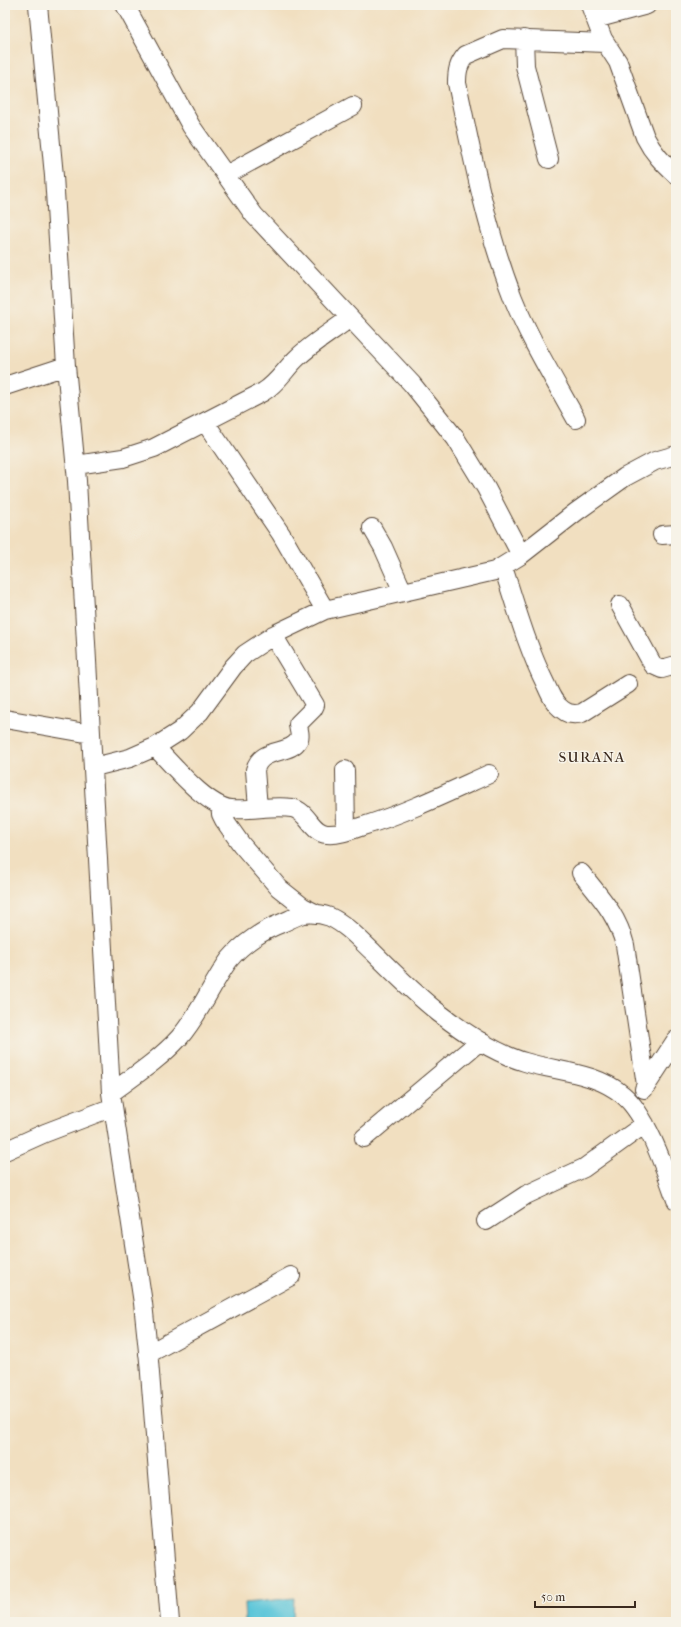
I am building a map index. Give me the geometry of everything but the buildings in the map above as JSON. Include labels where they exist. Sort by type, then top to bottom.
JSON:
[{"type":"street","points":[[38,5],[54,176],[66,366],[76,465],[112,1100],[143,1302],[170,1622]]},
{"type":"street","points":[[125,5],[191,126],[254,215],[412,384],[456,440],[486,488],[521,555]]},
{"type":"street","points":[[647,5],[592,12],[605,43],[618,62],[645,137],[659,159],[676,175]]},
{"type":"street","points":[[576,419],[530,336],[499,257],[483,200],[457,83],[459,66],[466,56],[503,39],[605,43]]},
{"type":"street","points":[[524,39],[525,66],[549,159]]},
{"type":"street","points":[[226,175],[353,106]]},
{"type":"street","points":[[76,465],[135,455],[154,448],[205,422],[272,386],[297,358],[350,318]]},
{"type":"street","points":[[5,386],[66,366]]},
{"type":"street","points":[[205,422],[281,534],[325,610]]},
{"type":"street","points":[[94,767],[130,758],[155,747],[180,731],[204,708],[233,667],[245,654],[273,635],[325,610],[495,571],[521,555],[576,512],[625,477],[655,461],[676,455]]},
{"type":"street","points":[[372,528],[383,547],[403,592]]},
{"type":"street","points":[[503,567],[531,654],[552,698],[561,709],[568,714],[575,715],[628,684]]},
{"type":"street","points":[[620,605],[654,665],[662,669],[676,665]]},
{"type":"street","points":[[258,808],[255,770],[257,763],[264,756],[297,742],[300,734],[298,724],[315,707],[273,635]]},
{"type":"street","points":[[5,718],[91,734]]},
{"type":"street","points":[[155,747],[203,795],[220,806],[231,809],[284,807],[295,809],[304,814],[320,832],[326,834],[346,831],[394,817],[489,774]]},
{"type":"street","points":[[345,770],[346,831]]},
{"type":"street","points":[[220,806],[221,814],[224,820],[241,844],[279,888],[297,903],[315,913],[329,917],[345,926],[417,995],[438,1013],[497,1051],[525,1062],[590,1077],[614,1088],[633,1105],[645,1124],[668,1176],[676,1200]]},
{"type":"street","points":[[581,873],[611,912],[621,929],[625,945],[646,1085]]},
{"type":"street","points":[[5,1151],[112,1100],[179,1038],[193,1020],[223,969],[240,950],[269,928],[302,915],[315,913]]},
{"type":"street","points":[[633,1105],[676,1040]]},
{"type":"street","points":[[364,1138],[480,1041]]},
{"type":"street","points":[[486,1221],[526,1195],[584,1168],[645,1124]]},
{"type":"street","points":[[148,1354],[291,1276]]},
{"type":"water","points":[[294,1598],[293,1619],[307,1620],[307,1622],[245,1622],[244,1603]]},
{"type":"district","name":"SURANA","points":[[592,757]]}]
